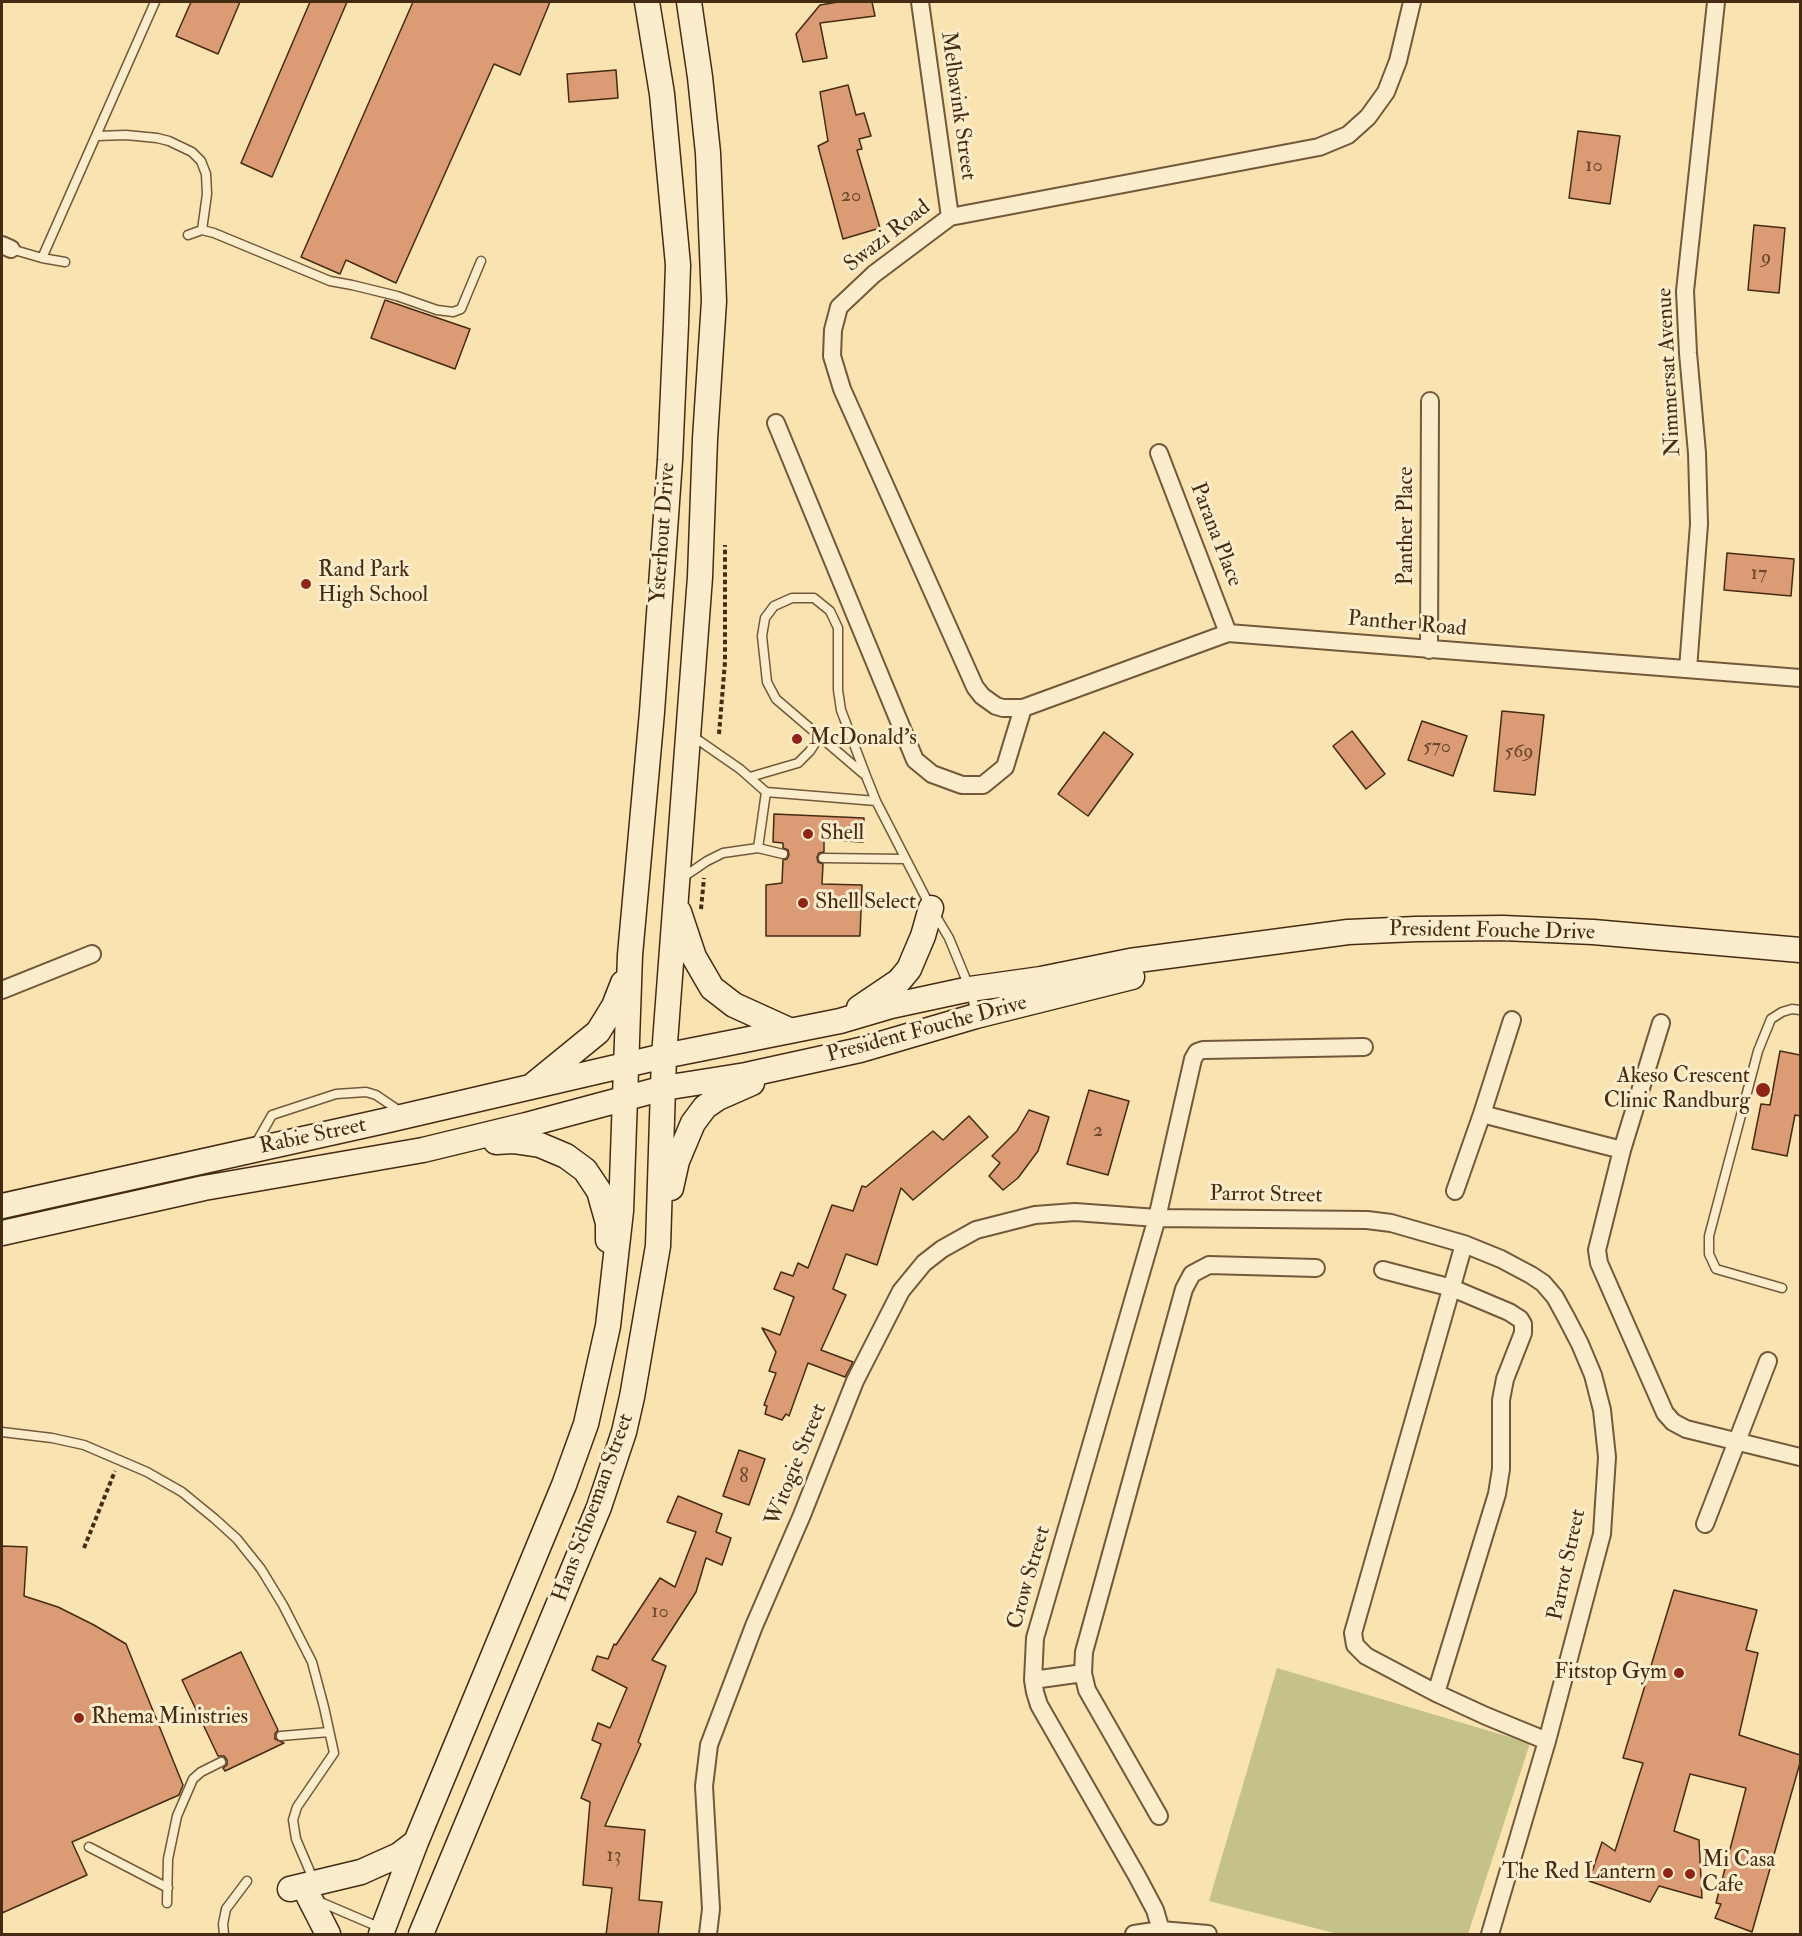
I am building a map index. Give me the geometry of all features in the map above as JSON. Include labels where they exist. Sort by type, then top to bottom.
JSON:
[{"type":"main road","name":"Ysterhout Drive","points":[[625,1066],[630,955],[651,724],[669,472],[678,265],[662,94],[647,2]]},
{"type":"main road","name":"Ysterhout Drive","points":[[664,1056],[700,577],[705,439],[714,301],[708,153],[689,2]]},
{"type":"main road","points":[[676,890],[694,957],[712,988],[734,1005],[789,1030]]},
{"type":"main road","points":[[840,1021],[899,981],[909,969],[920,944],[931,908]]},
{"type":"main road","name":"President Fouche Drive","points":[[625,1066],[840,1021],[891,1006],[970,989],[1041,979],[1130,962],[1348,932],[1503,928],[1593,932],[1800,950]]},
{"type":"main road","points":[[529,1088],[598,1032],[621,992],[630,955]]},
{"type":"main road","name":"President Fouche Drive","points":[[625,1098],[664,1088],[746,1075],[860,1050],[976,1016],[1134,976],[1187,955]]},
{"type":"main road","name":"Hans Schoeman Street","points":[[421,1935],[599,1507],[624,1432],[658,1246],[664,1056]]},
{"type":"main road","points":[[658,1246],[677,1161],[693,1123],[705,1107],[718,1098],[793,1064]]},
{"type":"main road","name":"Hans Schoeman Street","points":[[387,1933],[416,1842],[564,1485],[586,1424],[608,1326],[620,1229],[625,1066]]},
{"type":"main road","name":"Rabie Street","points":[[2,1206],[625,1066]]},
{"type":"main road","name":"Rabie Street","points":[[2,1233],[204,1188],[423,1150],[625,1098]]},
{"type":"main road","points":[[423,1150],[513,1141],[527,1142],[558,1152],[585,1170],[599,1191],[608,1223],[608,1326]]},
{"type":"main road","points":[[328,1935],[305,1890],[382,1864],[416,1842]]},
{"type":"street","name":"Melbavink Street","points":[[920,2],[950,217]]},
{"type":"street","name":"Swazi Road","points":[[1023,708],[996,706],[982,696],[975,687],[842,389],[832,356],[833,330],[839,307],[874,274],[950,217],[1319,147],[1348,135],[1368,117],[1386,92],[1398,61],[1412,2]]},
{"type":"street","name":"Nimmersat Avenue","points":[[1688,669],[1700,524],[1685,291],[1716,2]]},
{"type":"street","name":"Panther Place","points":[[1430,401],[1430,650]]},
{"type":"street","points":[[776,423],[915,760],[932,774],[962,785],[983,785],[1005,767],[1023,708]]},
{"type":"street","name":"Parana Place","points":[[1159,453],[1228,633]]},
{"type":"street","name":"Panther Road","points":[[1023,708],[1228,633],[1800,678]]},
{"type":"street","points":[[2,990],[92,954]]},
{"type":"street","points":[[1455,1191],[1512,1020]]},
{"type":"street","points":[[1660,1023],[1622,1150],[1597,1250],[1599,1263],[1665,1413],[1673,1422],[1686,1429],[1800,1456]]},
{"type":"street","name":"Crow Street","points":[[1161,1930],[1155,1910],[1137,1876],[1045,1717],[1033,1680],[1035,1638],[1157,1218],[1193,1059],[1197,1052],[1203,1050],[1364,1047]]},
{"type":"street","points":[[1482,1114],[1622,1150]]},
{"type":"street","name":"Witogie Street","points":[[708,1935],[711,1909],[704,1786],[709,1745],[750,1636],[802,1515],[855,1381],[901,1291],[924,1263],[942,1249],[976,1230],[1035,1215],[1075,1212],[1157,1218]]},
{"type":"street","name":"Parrot Street","points":[[1157,1218],[1367,1220],[1391,1223],[1464,1244],[1500,1258],[1543,1283],[1555,1297],[1580,1344],[1593,1375],[1602,1410],[1607,1457],[1602,1533],[1547,1741],[1490,1935]]},
{"type":"street","points":[[1464,1244],[1353,1633],[1355,1645],[1366,1656],[1436,1693],[1547,1741]]},
{"type":"street","points":[[1159,1816],[1087,1690],[1083,1673],[1084,1652],[1184,1289],[1192,1274],[1209,1265],[1316,1268]]},
{"type":"street","points":[[1383,1270],[1452,1288],[1509,1312],[1520,1319],[1523,1324],[1523,1334],[1505,1379],[1501,1400],[1501,1469],[1497,1494],[1436,1693]]},
{"type":"street","points":[[1705,1524],[1768,1361]]},
{"type":"street","points":[[1033,1680],[1083,1673]]},
{"type":"street","points":[[1134,1935],[1161,1930],[1208,1935]]},
{"type":"lane","points":[[42,258],[155,2]]},
{"type":"lane","points":[[96,136],[126,135],[157,138],[192,152],[201,161],[206,174],[207,194],[202,230]]},
{"type":"lane","points":[[188,235],[202,230],[228,238],[330,281],[397,296],[437,310],[453,312],[461,309],[481,261]]},
{"type":"lane","points":[[6,247],[65,262]]},
{"type":"lane","points":[[866,776],[776,699],[767,682],[762,636],[765,618],[774,606],[792,598],[814,598],[830,611],[838,628],[838,690],[841,710],[876,801],[948,938],[970,989],[976,1016]]},
{"type":"lane","points":[[688,733],[750,777],[766,792],[876,801]]},
{"type":"lane","points":[[750,777],[798,763],[819,738]]},
{"type":"lane","points":[[758,848],[766,792]]},
{"type":"lane","points":[[676,890],[707,861],[723,853],[758,848],[783,854]]},
{"type":"lane","points":[[823,858],[905,859]]},
{"type":"lane","points":[[1782,1288],[1716,1269],[1709,1254],[1708,1236],[1758,1051],[1771,1019],[1782,1012],[1792,1009],[1800,1010]]},
{"type":"lane","points":[[252,1150],[272,1115],[336,1094],[366,1092],[376,1095],[406,1116]]},
{"type":"lane","points":[[2,1432],[52,1438],[84,1445],[147,1472],[182,1492],[237,1539],[261,1569],[283,1605],[312,1662],[320,1686],[334,1754],[297,1807],[293,1820],[305,1890],[387,1933]]},
{"type":"lane","points":[[281,1736],[329,1732]]},
{"type":"lane","points":[[167,1904],[168,1859],[177,1816],[193,1779],[201,1772],[221,1762]]},
{"type":"lane","points":[[89,1846],[168,1888]]},
{"type":"lane","points":[[224,1935],[226,1909],[247,1881]]},
{"type":"path","points":[[719,734],[725,662],[725,544]]},
{"type":"path","points":[[84,1548],[120,1459]]},
{"type":"shaded area","points":[[1277,1668],[1530,1743],[1468,1934],[1338,1934],[1209,1901]]},
{"type":"building","points":[[191,2],[240,2],[218,54],[176,36]]},
{"type":"building","points":[[310,2],[347,2],[272,177],[241,163]]},
{"type":"building","points":[[413,2],[550,2],[520,75],[494,64],[396,283],[346,260],[340,274],[301,257]]},
{"type":"building","points":[[838,2],[872,2],[875,16],[820,23],[827,58],[803,62],[796,34],[820,5]]},
{"type":"building","points":[[616,70],[618,98],[569,102],[567,74]]},
{"type":"building","points":[[848,85],[856,115],[864,113],[871,136],[859,139],[862,149],[857,150],[880,228],[843,239],[818,146],[828,141],[820,92]]},
{"type":"building","points":[[1578,131],[1620,136],[1610,204],[1569,198]]},
{"type":"building","points":[[1754,225],[1785,228],[1779,293],[1748,290]]},
{"type":"building","points":[[385,300],[470,329],[455,369],[371,338]]},
{"type":"building","points":[[1727,553],[1794,559],[1791,596],[1724,590]]},
{"type":"building","points":[[1502,711],[1544,715],[1535,795],[1494,791]]},
{"type":"building","points":[[1422,721],[1467,736],[1453,776],[1408,760]]},
{"type":"building","points":[[1352,731],[1385,774],[1366,789],[1333,746]]},
{"type":"building","points":[[1104,732],[1133,754],[1088,816],[1058,794]]},
{"type":"building","points":[[774,814],[864,818],[863,842],[824,840],[824,852],[819,853],[817,857],[818,862],[823,864],[822,884],[862,885],[860,936],[766,936],[766,885],[782,883],[783,860],[789,855],[788,850],[783,848],[783,843],[773,842]]},
{"type":"building","points":[[1780,1051],[1800,1055],[1800,1116],[1795,1115],[1787,1156],[1752,1149],[1761,1104],[1770,1105]]},
{"type":"building","points":[[1089,1090],[1129,1101],[1108,1175],[1067,1164]]},
{"type":"building","points":[[1029,1110],[1049,1117],[1038,1151],[1018,1178],[1003,1190],[989,1176],[1000,1163],[992,1156],[1017,1131]]},
{"type":"building","points":[[969,1116],[988,1137],[913,1200],[901,1188],[877,1265],[846,1254],[833,1289],[846,1295],[821,1350],[853,1362],[845,1377],[808,1363],[789,1416],[786,1414],[782,1420],[765,1414],[767,1406],[764,1405],[776,1373],[769,1371],[776,1352],[762,1328],[780,1335],[794,1297],[774,1289],[781,1272],[793,1276],[798,1263],[808,1268],[832,1205],[853,1211],[862,1186],[866,1187],[933,1131],[943,1140]]},
{"type":"building","points":[[739,1450],[765,1459],[749,1505],[723,1496]]},
{"type":"building","points":[[678,1496],[722,1514],[716,1532],[731,1538],[722,1565],[706,1558],[696,1592],[652,1660],[666,1666],[638,1742],[641,1744],[605,1826],[645,1830],[639,1900],[662,1902],[658,1935],[606,1935],[612,1888],[583,1885],[590,1802],[581,1798],[601,1744],[592,1740],[598,1723],[610,1728],[627,1688],[592,1670],[597,1656],[608,1659],[614,1644],[616,1645],[660,1578],[675,1587],[696,1532],[667,1522]]},
{"type":"building","name":"Rhema Ministries","points":[[2,1546],[27,1547],[24,1596],[58,1607],[126,1644],[183,1785],[179,1795],[72,1842],[87,1875],[2,1913]]},
{"type":"building","points":[[1674,1590],[1757,1610],[1746,1650],[1758,1653],[1739,1735],[1800,1755],[1800,1763],[1752,1932],[1715,1918],[1721,1904],[1716,1903],[1746,1788],[1690,1774],[1674,1831],[1699,1840],[1702,1898],[1659,1886],[1650,1902],[1589,1881],[1602,1842],[1615,1851],[1643,1763],[1623,1758]]},
{"type":"building","points":[[241,1652],[278,1730],[275,1739],[284,1743],[225,1771],[223,1768],[227,1765],[227,1760],[224,1756],[218,1756],[182,1680]]},
{"type":"place","name":"Rand Park High School","points":[[306,584]]},
{"type":"place","name":"McDonald's","points":[[797,739]]},
{"type":"place","name":"Shell","points":[[808,834]]},
{"type":"place","name":"Shell Select","points":[[803,903]]},
{"type":"place","name":"Akeso Crescent Clinic Randburg","points":[[1763,1090]]},
{"type":"place","name":"Fitstop Gym","points":[[1679,1673]]},
{"type":"place","name":"Rhema Ministries","points":[[79,1718]]},
{"type":"place","name":"The Red Lantern","points":[[1668,1873]]},
{"type":"place","name":"Mi Casa Cafe","points":[[1690,1874]]}]
